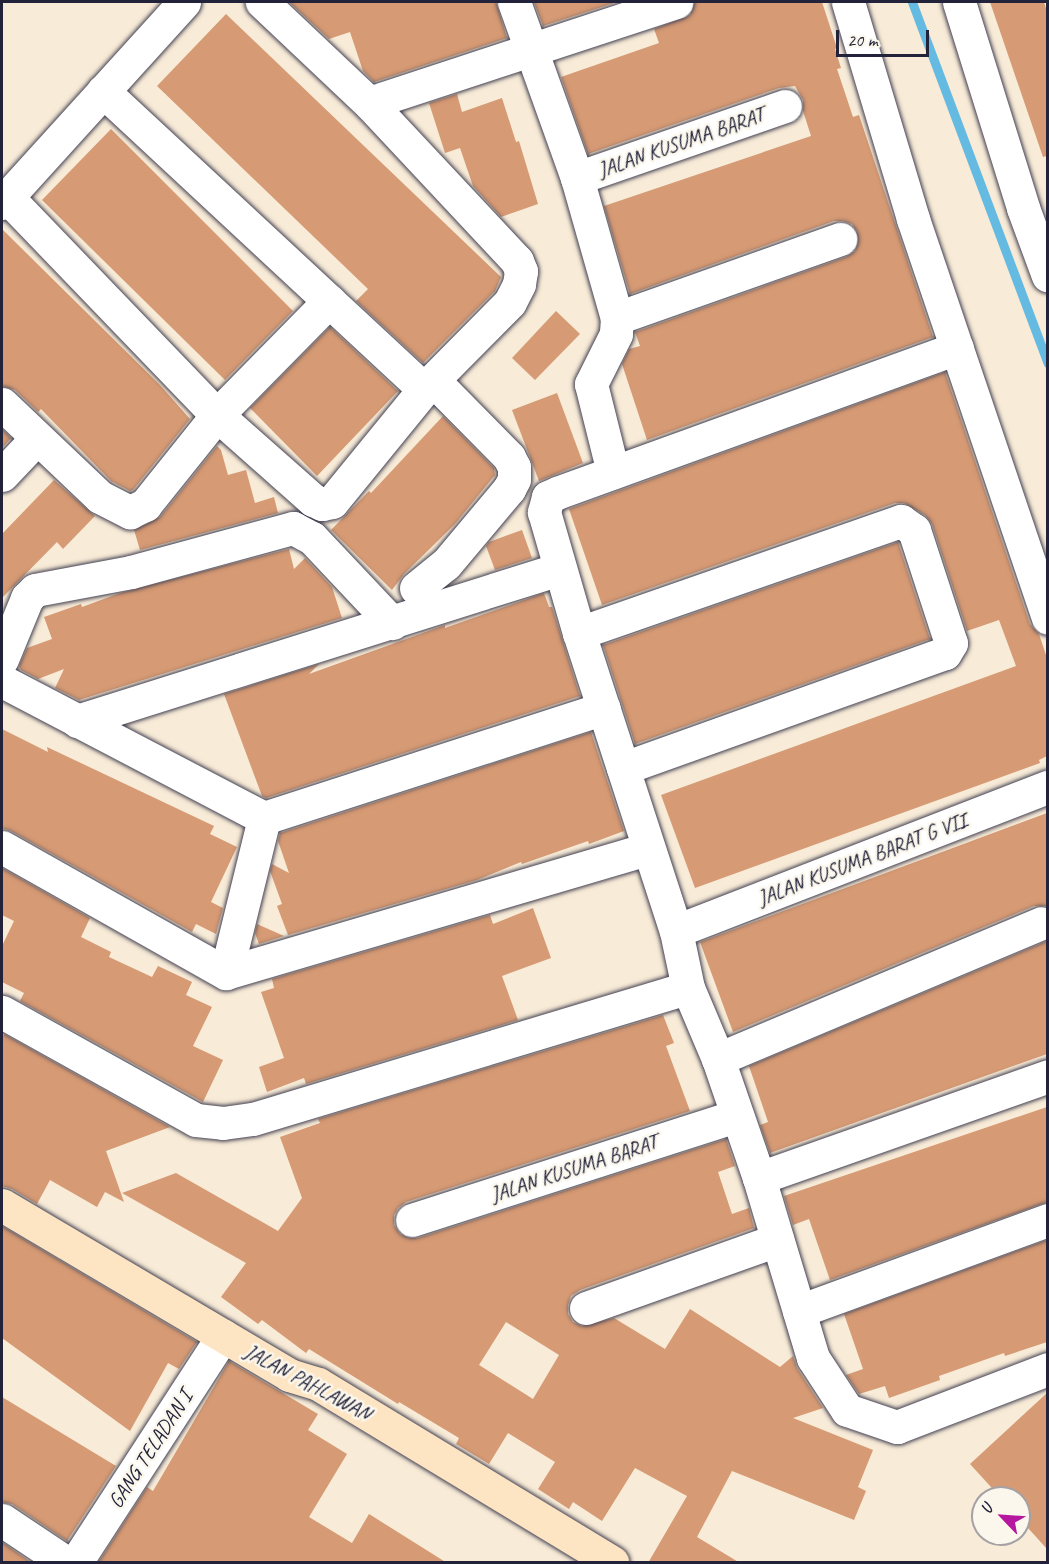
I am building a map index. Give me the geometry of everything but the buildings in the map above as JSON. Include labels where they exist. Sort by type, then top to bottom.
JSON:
[{"type":"street","points":[[184,2],[4,200],[217,415],[313,500],[322,504],[332,502],[340,494],[429,385],[510,302],[519,284],[521,270],[517,261],[370,104],[262,2]]},
{"type":"street","name":"JALAN KUSUMA BARAT","points":[[514,2],[577,178],[617,318]]},
{"type":"street","points":[[381,99],[676,2]]},
{"type":"street","points":[[848,2],[913,219],[1047,618]]},
{"type":"street","points":[[959,2],[1047,276]]},
{"type":"street","points":[[104,91],[329,301],[429,385],[509,457],[514,466],[514,478],[509,489],[446,564],[416,588]]},
{"type":"street","name":"JALAN KUSUMA BARAT","points":[[577,178],[785,106]]},
{"type":"street","points":[[613,472],[591,384],[616,334],[617,318],[840,239]]},
{"type":"street","points":[[2,404],[100,497],[130,512],[146,505],[217,415],[329,301]]},
{"type":"street","points":[[957,348],[548,497],[544,512],[579,633],[676,931],[688,988],[718,1059],[759,1178],[813,1358],[847,1410],[897,1427],[1047,1369]]},
{"type":"street","points":[[2,475],[37,438]]},
{"type":"street","points":[[579,633],[900,521],[914,530],[951,644],[945,653],[623,768]]},
{"type":"street","points":[[2,659],[27,598],[35,590],[131,572],[293,528],[312,538],[392,622]]},
{"type":"street","points":[[77,720],[559,569]]},
{"type":"street","points":[[2,681],[264,818],[604,708]]},
{"type":"street","name":"JALAN KUSUMA BARAT G VII","points":[[676,931],[1047,787]]},
{"type":"street","points":[[226,973],[264,818]]},
{"type":"street","points":[[2,847],[226,973],[648,849]]},
{"type":"street","points":[[718,1059],[1041,923]]},
{"type":"street","points":[[2,1012],[196,1120],[223,1123],[253,1119],[688,988]]},
{"type":"street","points":[[759,1178],[1047,1076]]},
{"type":"street","name":"JALAN KUSUMA BARAT","points":[[412,1220],[736,1116]]},
{"type":"street","name":"JALAN PAHLAWAN","points":[[2,1205],[289,1375],[318,1384],[612,1563]]},
{"type":"street","points":[[799,1311],[1047,1220]]},
{"type":"street","points":[[586,1308],[777,1240]]},
{"type":"street","name":"GANG TELADAN I","points":[[76,1563],[223,1336]]},
{"type":"street","points":[[2,1520],[65,1563]]},
{"type":"waterway","points":[[912,2],[1048,363]]}]
